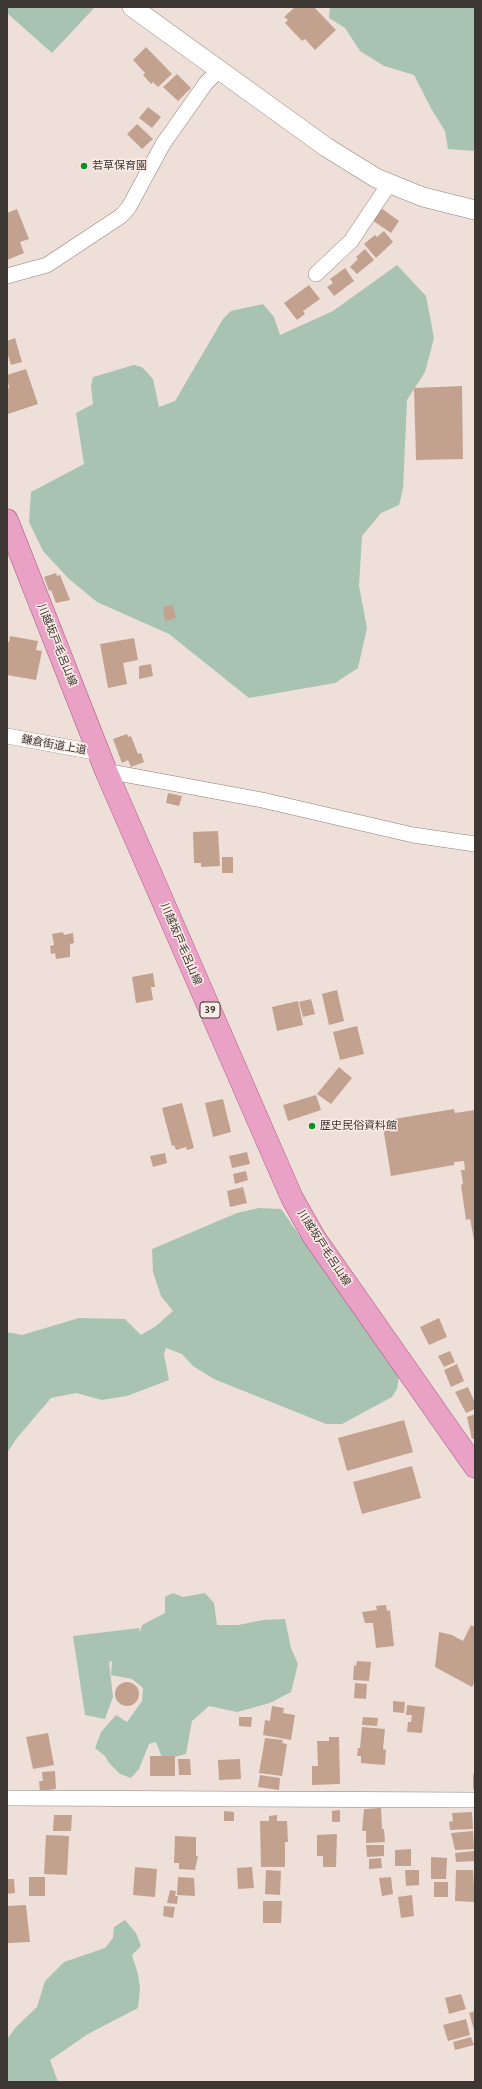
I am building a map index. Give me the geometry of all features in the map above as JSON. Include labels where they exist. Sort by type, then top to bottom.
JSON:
[{"type":"main road","name":"川越坂戸毛呂山線","points":[[7,520],[103,762],[292,1198],[314,1237],[475,1467]]},
{"type":"street","points":[[132,7],[326,147],[389,184],[423,197],[475,210]]},
{"type":"street","points":[[7,276],[47,265],[121,216],[129,207],[163,144],[206,83],[219,70]]},
{"type":"street","points":[[316,274],[351,242],[389,184]]},
{"type":"street","name":"鎌倉街道上道","points":[[7,736],[103,762],[413,835],[475,844]]},
{"type":"street","points":[[7,1798],[475,1800]]},
{"type":"green space","points":[[7,7],[95,7],[52,53],[7,13]]},
{"type":"green space","points":[[330,7],[475,7],[475,151],[448,149],[445,131],[432,110],[414,75],[384,66],[360,51],[345,28],[329,18]]},
{"type":"green space","points":[[397,265],[426,296],[434,338],[425,372],[407,400],[403,489],[399,505],[381,513],[362,536],[359,586],[367,628],[358,668],[335,683],[249,698],[169,634],[97,602],[69,579],[43,551],[29,522],[31,492],[84,464],[76,413],[93,404],[91,386],[93,377],[134,365],[142,367],[153,379],[159,407],[175,401],[223,319],[231,311],[263,304],[274,317],[280,335],[333,311]]},
{"type":"green space","points":[[259,1208],[281,1209],[399,1376],[397,1389],[392,1397],[342,1424],[326,1424],[214,1379],[193,1366],[182,1354],[166,1348],[164,1354],[169,1380],[127,1396],[102,1400],[76,1393],[51,1398],[17,1438],[7,1453],[7,1332],[22,1335],[79,1318],[125,1319],[141,1335],[156,1326],[173,1311],[161,1296],[153,1272],[152,1249],[237,1213]]},
{"type":"green space","points":[[173,1593],[183,1597],[205,1593],[214,1603],[217,1625],[238,1625],[263,1620],[285,1619],[291,1648],[298,1664],[291,1692],[270,1703],[237,1712],[209,1706],[192,1721],[186,1754],[163,1760],[156,1742],[149,1744],[139,1769],[131,1778],[120,1774],[109,1763],[105,1756],[95,1748],[101,1732],[116,1715],[127,1722],[142,1701],[143,1688],[132,1679],[111,1675],[112,1661],[109,1662],[113,1697],[105,1719],[85,1715],[73,1636],[139,1628],[140,1632],[142,1625],[165,1613],[165,1597]]},
{"type":"green space","points":[[125,1920],[136,1933],[141,1946],[132,1955],[138,1974],[140,1989],[138,2008],[88,2034],[50,2060],[58,2082],[7,2082],[7,2039],[16,2027],[37,2007],[45,1981],[64,1962],[105,1948],[113,1938],[114,1927]]},
{"type":"building","points":[[295,7],[314,7],[336,30],[315,50],[305,39],[302,41],[285,23],[288,20],[284,17]]},
{"type":"building","points":[[146,47],[172,74],[158,87],[153,82],[151,84],[143,75],[145,73],[133,60]]},
{"type":"building","points":[[177,74],[191,88],[178,101],[163,87]]},
{"type":"building","points":[[148,107],[161,117],[152,128],[139,118]]},
{"type":"building","points":[[137,124],[153,139],[142,149],[127,134]]},
{"type":"building","points":[[381,208],[399,221],[391,233],[372,220]]},
{"type":"building","points":[[17,209],[29,239],[20,242],[24,253],[7,260],[7,213]]},
{"type":"building","points":[[384,231],[393,242],[376,258],[364,244],[375,235],[377,237]]},
{"type":"building","points":[[365,249],[374,260],[357,274],[350,267],[358,259],[356,257]]},
{"type":"building","points":[[345,268],[354,281],[334,296],[327,287],[333,283],[330,279]]},
{"type":"building","points":[[309,285],[320,299],[303,311],[305,314],[297,320],[284,303]]},
{"type":"building","points":[[15,338],[22,362],[11,365],[7,352],[7,341]]},
{"type":"building","points":[[26,369],[38,404],[8,414],[7,389],[9,388],[7,375]]},
{"type":"building","points":[[462,386],[463,459],[416,460],[414,388]]},
{"type":"building","points":[[56,573],[57,576],[60,575],[70,600],[56,603],[51,590],[49,591],[44,577]]},
{"type":"building","points":[[173,605],[176,618],[165,621],[163,607]]},
{"type":"building","points":[[10,636],[38,641],[36,650],[42,651],[36,680],[7,675],[7,642],[9,642]]},
{"type":"building","points":[[134,638],[138,660],[123,663],[127,684],[108,688],[100,644]]},
{"type":"building","points":[[151,664],[153,676],[139,679],[139,666]]},
{"type":"building","points":[[127,734],[128,737],[131,736],[138,754],[141,753],[144,762],[131,767],[128,760],[122,763],[113,739]]},
{"type":"building","points":[[168,793],[182,796],[179,806],[166,803]]},
{"type":"building","points":[[218,831],[220,866],[201,867],[201,863],[194,863],[193,832]]},
{"type":"building","points":[[222,857],[233,857],[233,873],[222,873]]},
{"type":"building","points":[[63,932],[64,935],[73,933],[74,943],[70,944],[70,957],[56,959],[55,953],[51,954],[50,946],[54,945],[52,934]]},
{"type":"building","points":[[153,973],[155,987],[151,987],[153,1000],[136,1003],[132,977]]},
{"type":"building","points":[[337,990],[344,1021],[329,1025],[322,994]]},
{"type":"building","points":[[311,999],[315,1014],[303,1017],[299,1002]]},
{"type":"building","points":[[298,1001],[303,1025],[277,1031],[272,1007]]},
{"type":"building","points":[[357,1026],[364,1054],[340,1060],[333,1032]]},
{"type":"building","points":[[339,1067],[352,1078],[331,1104],[317,1094]]},
{"type":"building","points":[[316,1095],[321,1110],[288,1121],[283,1105]]},
{"type":"building","points":[[223,1099],[231,1132],[213,1137],[205,1103]]},
{"type":"building","points":[[182,1103],[194,1148],[187,1150],[186,1147],[176,1150],[174,1145],[172,1146],[162,1108]]},
{"type":"building","points":[[454,1109],[455,1113],[475,1110],[475,1245],[470,1219],[466,1220],[461,1185],[463,1184],[461,1170],[465,1170],[464,1161],[454,1162],[454,1165],[391,1176],[382,1121]]},
{"type":"building","points":[[247,1152],[250,1164],[232,1168],[229,1156]]},
{"type":"building","points":[[165,1153],[167,1163],[153,1167],[150,1156]]},
{"type":"building","points":[[246,1171],[248,1180],[235,1184],[233,1174]]},
{"type":"building","points":[[243,1187],[247,1203],[230,1207],[227,1191]]},
{"type":"building","points":[[439,1318],[447,1337],[429,1345],[420,1327]]},
{"type":"building","points":[[450,1351],[455,1362],[444,1367],[438,1356]]},
{"type":"building","points":[[457,1364],[464,1381],[451,1387],[444,1370]]},
{"type":"building","points":[[468,1387],[475,1403],[475,1409],[466,1413],[455,1392]]},
{"type":"building","points":[[475,1414],[475,1438],[472,1439],[467,1417]]},
{"type":"building","points":[[404,1420],[413,1452],[347,1471],[338,1438]]},
{"type":"building","points":[[412,1466],[421,1498],[362,1514],[353,1482]]},
{"type":"building","points":[[386,1605],[387,1611],[390,1610],[394,1646],[376,1648],[373,1623],[365,1623],[362,1612],[377,1610],[376,1606]]},
{"type":"building","points":[[471,1625],[475,1627],[475,1682],[472,1687],[435,1667],[439,1632],[452,1635],[463,1641]]},
{"type":"building","points":[[357,1661],[371,1662],[369,1681],[353,1680],[354,1665],[356,1666]]},
{"type":"building","points":[[127,1682],[136,1685],[139,1694],[136,1703],[127,1706],[118,1703],[115,1694],[118,1685]]},
{"type":"building","points":[[355,1683],[367,1684],[366,1699],[354,1698]]},
{"type":"building","points":[[393,1701],[405,1702],[404,1713],[393,1712]]},
{"type":"building","points":[[407,1705],[425,1707],[422,1733],[407,1732],[408,1722],[411,1722],[412,1715],[406,1715]]},
{"type":"building","points":[[272,1706],[284,1708],[283,1713],[295,1715],[291,1740],[263,1735],[265,1720],[270,1721]]},
{"type":"building","points":[[239,1717],[252,1717],[251,1727],[239,1726]]},
{"type":"building","points":[[363,1717],[378,1718],[377,1726],[362,1725]]},
{"type":"building","points":[[362,1727],[385,1729],[383,1749],[386,1750],[385,1765],[361,1763],[361,1756],[357,1756],[358,1748],[360,1748]]},
{"type":"building","points":[[48,1733],[54,1765],[33,1769],[26,1737]]},
{"type":"building","points":[[329,1737],[339,1737],[340,1784],[312,1785],[312,1766],[318,1766],[317,1741],[329,1741]]},
{"type":"building","points":[[265,1738],[283,1740],[282,1743],[287,1744],[282,1776],[259,1773]]},
{"type":"building","points":[[150,1756],[175,1756],[175,1776],[150,1776]]},
{"type":"building","points":[[178,1759],[190,1759],[191,1775],[179,1775]]},
{"type":"building","points":[[240,1759],[241,1779],[219,1780],[218,1760]]},
{"type":"building","points":[[55,1771],[56,1789],[40,1791],[39,1781],[43,1781],[42,1772]]},
{"type":"building","points":[[473,1774],[475,1774],[475,1789],[473,1789]]},
{"type":"building","points":[[260,1775],[280,1778],[279,1790],[258,1787]]},
{"type":"building","points":[[381,1808],[382,1829],[384,1829],[385,1842],[366,1843],[366,1831],[362,1831],[364,1809]]},
{"type":"building","points":[[340,1810],[340,1822],[332,1822],[332,1811]]},
{"type":"building","points":[[224,1811],[234,1812],[234,1821],[224,1821]]},
{"type":"building","points":[[472,1812],[473,1829],[450,1830],[449,1822],[453,1821],[452,1813]]},
{"type":"building","points":[[54,1815],[72,1815],[71,1831],[53,1831]]},
{"type":"building","points":[[277,1815],[277,1821],[287,1821],[288,1842],[285,1842],[285,1867],[261,1867],[260,1821],[269,1821],[269,1816]]},
{"type":"building","points":[[473,1831],[474,1849],[455,1850],[451,1833]]},
{"type":"building","points":[[337,1834],[336,1867],[323,1867],[323,1856],[317,1856],[317,1835]]},
{"type":"building","points":[[46,1835],[69,1836],[67,1875],[44,1874]]},
{"type":"building","points":[[175,1836],[196,1837],[196,1856],[198,1856],[195,1870],[179,1869],[179,1863],[174,1863]]},
{"type":"building","points":[[366,1845],[384,1845],[384,1856],[367,1857]]},
{"type":"building","points":[[411,1849],[411,1866],[395,1866],[395,1850]]},
{"type":"building","points":[[474,1851],[475,1861],[456,1862],[455,1853]]},
{"type":"building","points":[[431,1857],[447,1858],[446,1879],[431,1879]]},
{"type":"building","points":[[381,1858],[382,1868],[369,1869],[369,1859]]},
{"type":"building","points":[[135,1867],[157,1869],[155,1897],[133,1895]]},
{"type":"building","points":[[252,1867],[254,1888],[238,1889],[237,1868]]},
{"type":"building","points":[[266,1870],[281,1871],[280,1895],[265,1894]]},
{"type":"building","points":[[405,1870],[419,1870],[419,1885],[406,1886]]},
{"type":"building","points":[[456,1870],[473,1870],[475,1902],[455,1901]]},
{"type":"building","points":[[29,1877],[45,1877],[45,1896],[29,1896]]},
{"type":"building","points":[[178,1877],[194,1878],[195,1896],[177,1895]]},
{"type":"building","points":[[391,1877],[393,1894],[382,1896],[379,1878]]},
{"type":"building","points":[[7,1879],[14,1879],[15,1893],[7,1894]]},
{"type":"building","points":[[434,1882],[448,1882],[448,1897],[434,1897]]},
{"type":"building","points":[[170,1890],[176,1891],[175,1896],[178,1896],[177,1904],[167,1903]]},
{"type":"building","points":[[412,1895],[414,1916],[401,1918],[398,1897]]},
{"type":"building","points":[[263,1901],[282,1901],[281,1923],[263,1923]]},
{"type":"building","points":[[26,1905],[30,1942],[8,1943],[7,1906]]},
{"type":"building","points":[[164,1906],[175,1907],[173,1918],[163,1916]]},
{"type":"building","points":[[461,1994],[466,2009],[449,2014],[445,1998]]},
{"type":"building","points":[[475,2011],[475,2033],[469,2013]]},
{"type":"building","points":[[466,2019],[470,2035],[448,2041],[443,2025]]},
{"type":"building","points":[[471,2037],[474,2045],[455,2050],[453,2042]]},
{"type":"place","name":"若草保育園","points":[[84,166]]},
{"type":"place","name":"歴史民俗資料館","points":[[312,1126]]}]
